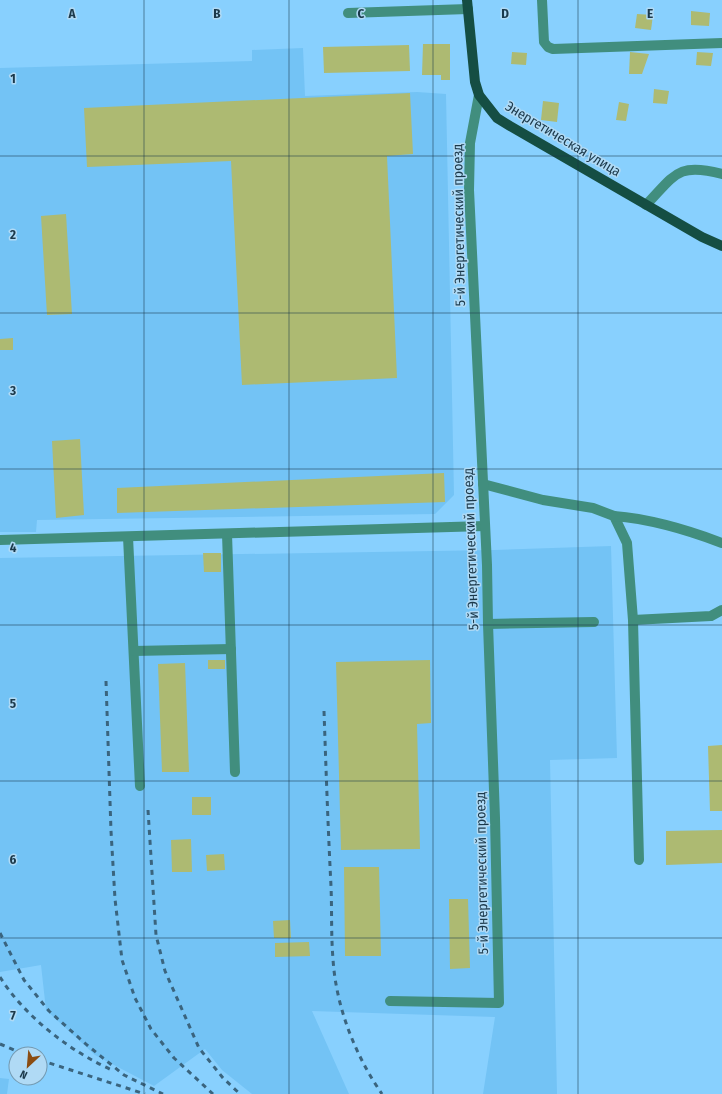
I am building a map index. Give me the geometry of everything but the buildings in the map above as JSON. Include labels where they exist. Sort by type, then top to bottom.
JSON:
[{"type":"main road","name":"Энергетическая улица","points":[[468,4],[474,82],[479,95],[498,118],[646,205],[702,237],[722,246]]},
{"type":"street","points":[[542,0],[544,42],[548,48],[722,43]]},
{"type":"street","points":[[348,14],[468,4]]},
{"type":"street","name":"5-й Энергетический проезд","points":[[390,1001],[499,1003],[495,818],[485,526],[469,190],[470,143],[479,95]]},
{"type":"street","points":[[646,205],[675,174],[686,170],[705,170],[722,174]]},
{"type":"street","points":[[483,484],[543,500],[593,508],[614,516],[690,531],[722,543]]},
{"type":"street","points":[[614,516],[627,543],[634,620],[639,860]]},
{"type":"street","points":[[0,540],[485,526]]},
{"type":"street","points":[[227,534],[235,772]]},
{"type":"street","points":[[128,537],[140,786]]},
{"type":"street","points":[[634,620],[711,616],[722,610]]},
{"type":"street","points":[[488,624],[594,622]]},
{"type":"street","points":[[134,651],[231,649]]},
{"type":"shaded area","points":[[303,48],[305,96],[417,92],[446,94],[454,495],[435,514],[37,520],[36,532],[0,532],[0,68],[252,61],[252,50]]},
{"type":"shaded area","points":[[611,546],[617,758],[550,760],[557,1094],[483,1094],[495,1017],[312,1011],[349,1094],[252,1094],[222,1070],[205,1049],[154,1086],[95,1055],[46,1010],[41,965],[0,972],[0,558],[494,550]]},
{"type":"shaded area","points":[[0,1078],[8,1079],[7,1094],[0,1094]]},
{"type":"railway","points":[[106,681],[111,831],[115,899],[122,960],[135,998],[151,1029],[174,1058],[213,1094]]},
{"type":"railway","points":[[324,711],[332,941],[335,977],[338,995],[348,1030],[363,1063],[382,1094]]},
{"type":"railway","points":[[148,810],[156,935],[165,971],[199,1048],[223,1078],[240,1094]]},
{"type":"railway","points":[[0,933],[24,980],[49,1011],[124,1075],[163,1094]]},
{"type":"railway","points":[[0,977],[22,1006],[50,1032],[82,1054],[114,1071]]},
{"type":"railway","points":[[0,1044],[8,1047]]},
{"type":"railway","points":[[48,1063],[145,1094]]}]
